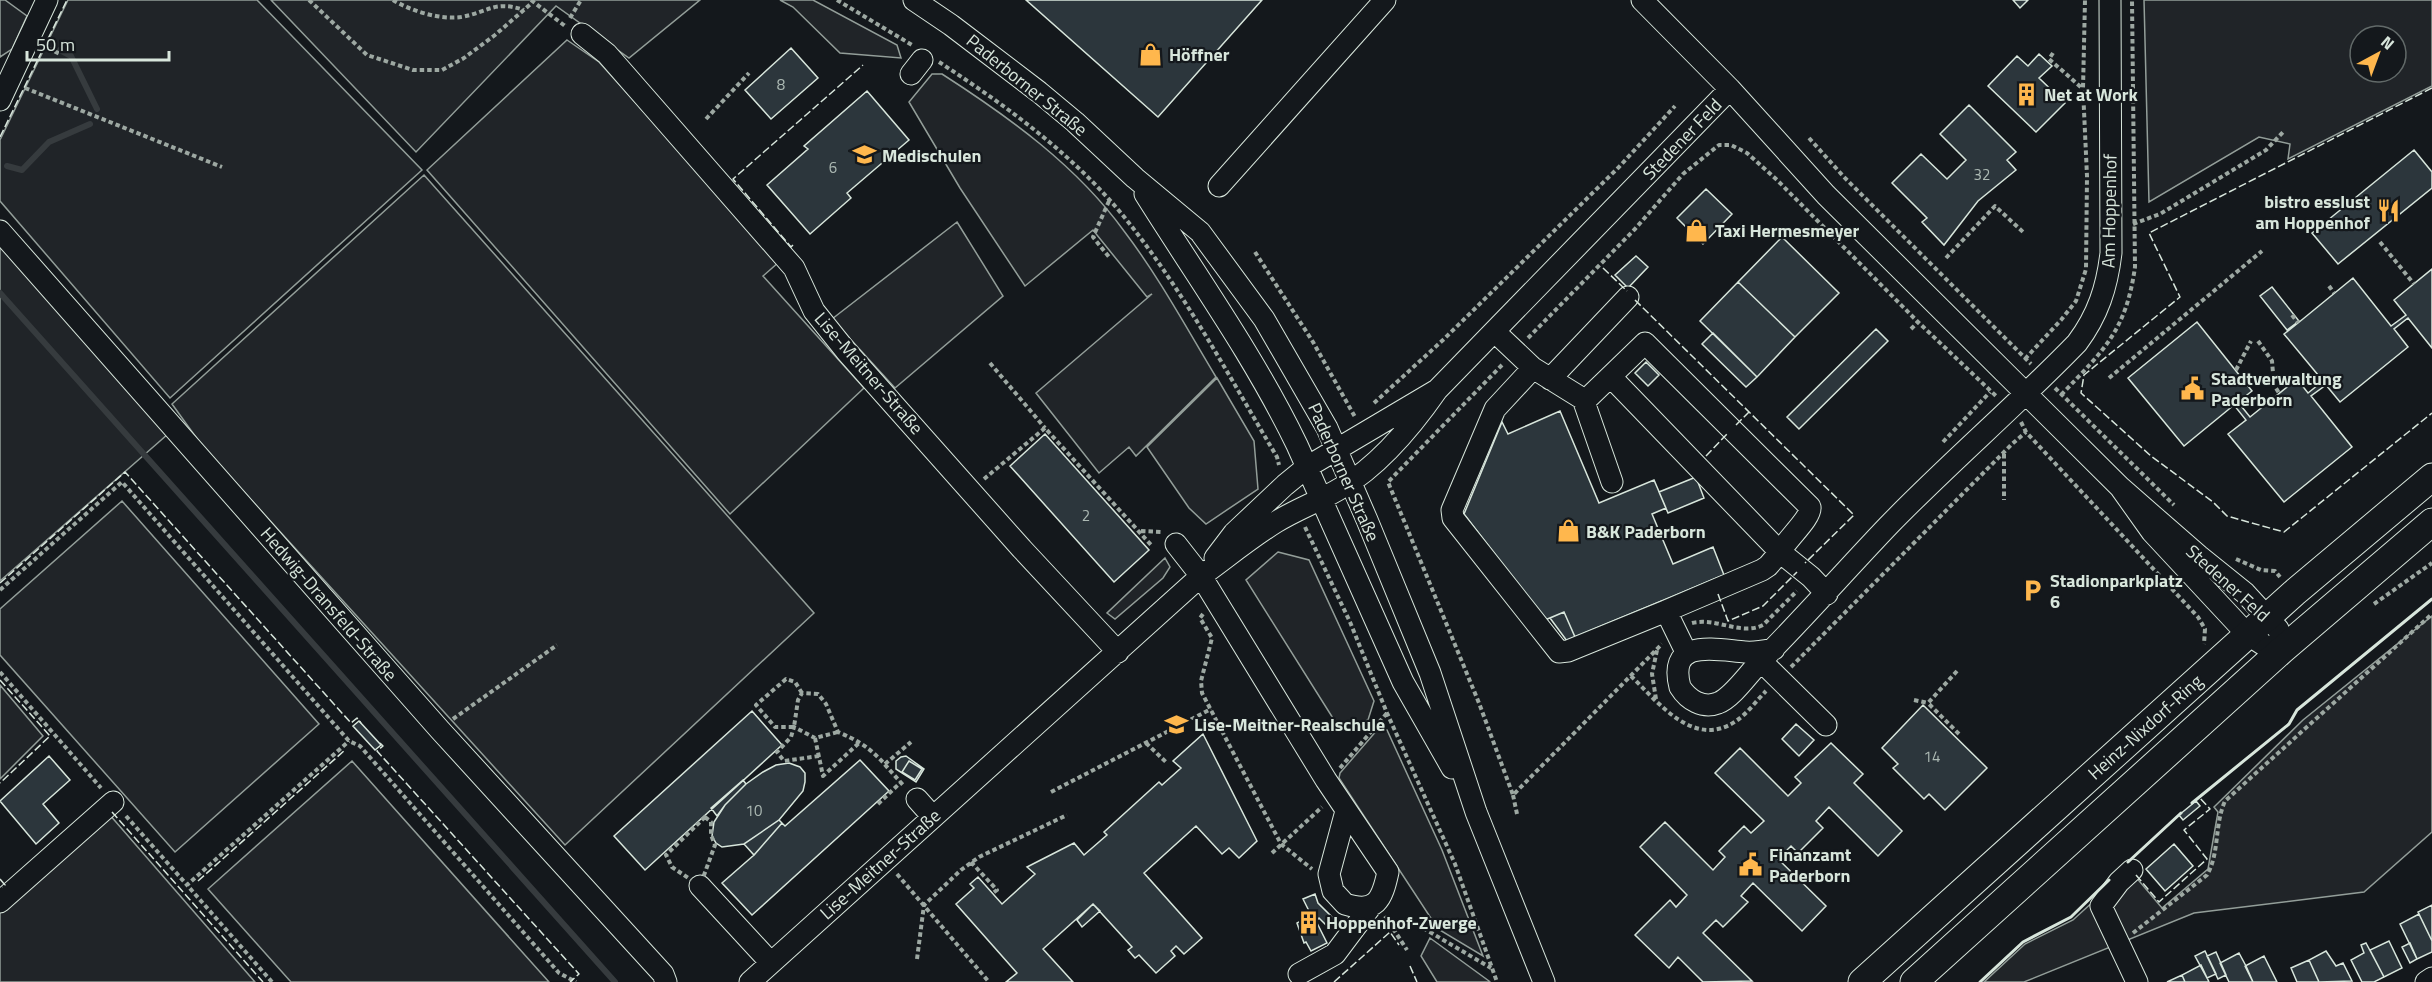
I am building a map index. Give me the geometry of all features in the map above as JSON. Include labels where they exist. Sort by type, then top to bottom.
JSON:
[{"type":"main road","name":"Heinz-Nixdorf-Ring","points":[[1862,982],[2267,616],[2432,477]]},
{"type":"main road","name":"Heinz-Nixdorf-Ring","points":[[1914,982],[2282,650],[2432,522]]},
{"type":"street","points":[[3,86],[47,0]]},
{"type":"street","name":"Paderborner Straße","points":[[914,0],[961,32],[1039,92],[1135,178],[1200,232],[1264,319],[1327,428],[1351,482],[1430,673],[1476,812],[1544,982]]},
{"type":"street","points":[[1219,186],[1385,0]]},
{"type":"street","points":[[1642,0],[1730,89]]},
{"type":"street","name":"Am Hoppenhof","points":[[2027,393],[2088,329],[2100,304],[2109,272],[2112,228],[2110,0]]},
{"type":"street","name":"Lise-Meitner-Straße","points":[[582,34],[607,54],[794,268],[814,311],[846,351],[1118,652]]},
{"type":"street","name":"Stedener Feld","points":[[1321,498],[1351,482],[1377,460],[1413,423],[1437,390],[1730,89],[1826,195],[2120,487],[2199,556],[2246,593],[2282,636],[2282,650],[2267,647],[2247,634],[2152,532],[2120,487]]},
{"type":"street","name":"Paderborner Straße","points":[[1135,178],[1227,321],[1297,445],[1403,682],[1476,812]]},
{"type":"street","name":"Hedwig-Dransfeld-Straße","points":[[0,231],[440,730],[670,979]]},
{"type":"street","points":[[1583,399],[1593,396],[1651,337],[1810,507],[1810,515],[1791,535],[1768,566],[1762,570],[1568,651],[1559,652],[1453,518],[1452,510],[1495,410],[1628,297]]},
{"type":"street","points":[[1495,332],[1541,373],[1583,399],[1612,482]]},
{"type":"street","points":[[1611,377],[1780,552],[1811,577],[1827,594]]},
{"type":"street","name":"Stedener Feld","points":[[1336,449],[1359,425],[1437,390]]},
{"type":"street","points":[[1826,725],[1768,655],[1706,647],[1692,650],[1679,668],[1680,687],[1690,698],[1704,705],[1713,705],[1724,700],[1768,655],[1827,594],[1888,527],[2027,393]]},
{"type":"street","name":"Lise-Meitner-Straße","points":[[1201,576],[1234,533],[1285,485],[1307,467],[1336,449]]},
{"type":"street","name":"Lise-Meitner-Straße","points":[[750,982],[1201,576],[1263,531],[1296,510],[1321,498]]},
{"type":"street","points":[[1170,538],[1201,576],[1336,795],[1388,872],[1384,891],[1335,954],[1299,974]]},
{"type":"street","points":[[1666,611],[1687,654]]},
{"type":"street","points":[[1336,795],[1329,881],[1333,891],[1344,904],[1363,908],[1373,905]]},
{"type":"street","points":[[917,800],[933,817]]},
{"type":"street","points":[[0,902],[113,802]]},
{"type":"street","points":[[2132,870],[2119,882],[2101,906],[2137,982]]},
{"type":"street","points":[[700,886],[771,963]]},
{"type":"street","points":[[2426,982],[2432,978]]},
{"type":"path","points":[[309,0],[367,55],[413,70],[442,70],[464,58],[495,35],[532,1],[564,26],[581,0]]},
{"type":"path","points":[[393,0],[431,15],[457,17],[478,13],[497,5],[508,5],[524,10]]},
{"type":"path","points":[[837,0],[921,60],[1002,103],[1069,159],[1109,201],[1128,222],[1177,289],[1277,457],[1285,485]]},
{"type":"path","points":[[2025,359],[2076,301],[2086,269],[2087,176],[2083,89],[2085,0]]},
{"type":"path","points":[[48,48],[58,55]]},
{"type":"path","points":[[2053,53],[2049,59],[2083,89]]},
{"type":"path","points":[[706,119],[749,73]]},
{"type":"path","points":[[3,86],[222,167]]},
{"type":"path","points":[[1373,403],[1443,340],[1619,168],[1675,106]]},
{"type":"path","points":[[2143,222],[2266,150],[2284,131]]},
{"type":"path","points":[[1809,138],[1844,177],[2025,359],[2179,510]]},
{"type":"path","points":[[1109,201],[1092,237],[1109,256]]},
{"type":"path","points":[[1946,258],[1995,206],[2023,232]]},
{"type":"path","points":[[2380,242],[2414,284]]},
{"type":"path","points":[[2109,378],[2262,251]]},
{"type":"path","points":[[1255,252],[1313,342],[1359,425]]},
{"type":"path","points":[[2329,286],[2334,293]]},
{"type":"path","points":[[2292,315],[2298,323]]},
{"type":"path","points":[[2236,370],[2251,341]]},
{"type":"path","points":[[2258,341],[2272,361],[2274,385],[2279,393]]},
{"type":"path","points":[[990,363],[1045,428],[1141,531],[1152,546]]},
{"type":"path","points":[[1359,425],[1364,409]]},
{"type":"path","points":[[1327,428],[1359,425]]},
{"type":"path","points":[[970,490],[1045,428]]},
{"type":"path","points":[[2004,500],[2004,453],[2026,432],[2198,617],[2205,629],[2204,648]]},
{"type":"path","points":[[1277,457],[1297,445]]},
{"type":"path","points":[[1377,460],[1388,482]]},
{"type":"path","points":[[0,590],[122,482],[349,741],[360,746],[559,973],[576,982]]},
{"type":"path","points":[[1296,510],[1350,622],[1387,713],[1455,864],[1497,982]]},
{"type":"path","points":[[1141,531],[1170,538]]},
{"type":"path","points":[[2235,558],[2261,570],[2275,571]]},
{"type":"path","points":[[2367,609],[2432,563]]},
{"type":"path","points":[[1216,600],[1200,618],[1212,638],[1200,687],[1281,844],[1329,881]]},
{"type":"path","points":[[2118,945],[2207,875],[2214,862],[2220,814],[2225,801],[2432,614]]},
{"type":"path","points":[[466,708],[557,645]]},
{"type":"path","points":[[1656,700],[1652,674],[1657,649]]},
{"type":"path","points":[[1928,703],[1958,671]]},
{"type":"path","points":[[0,672],[272,982]]},
{"type":"path","points":[[802,693],[795,682],[786,679],[756,705],[775,727],[794,727],[815,738],[838,732],[860,742],[885,764],[917,800]]},
{"type":"path","points":[[802,693],[798,700],[791,737],[777,752],[784,761],[819,756]]},
{"type":"path","points":[[802,693],[818,694],[826,704],[838,732]]},
{"type":"path","points":[[1914,700],[1928,703],[1960,735]]},
{"type":"path","points":[[1051,792],[1210,709]]},
{"type":"path","points":[[1272,853],[1336,795],[1336,773],[1387,713]]},
{"type":"path","points":[[815,738],[823,776],[860,742]]},
{"type":"path","points":[[187,885],[349,741]]},
{"type":"path","points":[[885,764],[911,742]]},
{"type":"path","points":[[1146,743],[1167,763]]},
{"type":"path","points":[[878,804],[901,782]]},
{"type":"path","points":[[1512,795],[1517,814]]},
{"type":"path","points":[[917,959],[924,905],[971,862],[1067,815]]},
{"type":"path","points":[[705,817],[711,822],[711,835],[715,845],[700,886],[672,867],[666,855],[705,817]]},
{"type":"path","points":[[885,860],[989,982]]},
{"type":"path","points":[[971,862],[997,890],[993,893]]},
{"type":"path","points":[[1373,905],[1407,950]]},
{"type":"path","points":[[1423,928],[1492,969]]},
{"type":"shaded area","points":[[0,0],[5,0],[27,16],[12,49],[0,57]]},
{"type":"shaded area","points":[[68,0],[257,0],[422,170],[170,398],[0,201],[0,140]]},
{"type":"shaded area","points":[[271,0],[700,0],[629,58],[556,6],[416,152]]},
{"type":"shaded area","points":[[780,0],[813,0],[897,45],[901,58],[840,53],[793,7]]},
{"type":"shaded area","points":[[2144,0],[2432,0],[2432,86],[2288,159],[2290,144],[2259,137],[2149,202]]},
{"type":"shaded area","points":[[567,40],[599,62],[779,262],[763,276],[864,388],[730,514],[427,170]]},
{"type":"shaded area","points":[[932,74],[942,74],[1017,125],[1085,185],[1124,231],[1149,266],[1216,377],[1136,456],[1129,447],[1099,473],[1036,393],[1152,294],[1147,297],[1093,230],[1025,286],[960,188],[909,102]]},
{"type":"shaded area","points":[[424,175],[814,613],[565,845],[203,447],[172,404]]},
{"type":"shaded area","points":[[957,222],[1003,296],[895,388],[832,319]]},
{"type":"shaded area","points":[[0,245],[168,434],[0,581]]},
{"type":"shaded area","points":[[1217,378],[1254,441],[1258,489],[1206,524],[1189,508],[1147,447]]},
{"type":"shaded area","points":[[122,501],[319,724],[175,852],[0,655],[0,609]]},
{"type":"shaded area","points":[[1278,552],[1309,560],[1374,701],[1368,720],[1341,731],[1246,580]]},
{"type":"shaded area","points":[[1165,558],[1170,567],[1163,578],[1115,619],[1107,613]]},
{"type":"shaded area","points":[[2432,616],[2432,832],[2364,892],[2194,913],[2024,982],[1984,982],[2025,944],[2073,920],[2129,869],[2162,908],[2208,869],[2218,812],[2214,807],[2303,720]]},
{"type":"shaded area","points":[[0,685],[43,736],[0,779]]},
{"type":"shaded area","points":[[1378,729],[1387,730],[1442,850],[1483,956],[1438,929],[1339,778],[1340,773]]},
{"type":"shaded area","points":[[352,761],[549,982],[291,982],[208,889]]},
{"type":"shaded area","points":[[109,814],[255,982],[0,982],[0,911]]},
{"type":"shaded area","points":[[1430,938],[1490,982],[1437,982],[1421,956]]},
{"type":"building","name":"Höffner","points":[[1026,0],[1262,0],[1158,117]]},
{"type":"building","points":[[2013,0],[2028,0],[2020,8]]},
{"type":"building","points":[[791,48],[818,78],[771,119],[745,90]]},
{"type":"building","name":"Net at Work","points":[[2039,54],[2052,66],[2039,78],[2065,103],[2036,132],[1988,86],[2017,56],[2028,66]]},
{"type":"building","points":[[867,91],[909,140],[847,193],[851,198],[810,234],[767,185],[808,149],[804,146]]},
{"type":"building","points":[[1969,105],[2016,152],[2007,160],[2016,170],[1978,201],[1944,245],[1922,222],[1927,218],[1892,183],[1921,154],[1947,179],[1966,160],[1940,134]]},
{"type":"building","points":[[2414,150],[2432,172],[2432,188],[2338,264],[2312,233]]},
{"type":"building","points":[[1706,189],[1732,214],[1703,244],[1677,218]]},
{"type":"building","points":[[1782,237],[1839,293],[1795,337],[1738,282]]},
{"type":"building","points":[[1636,256],[1648,267],[1628,288],[1615,275]]},
{"type":"building","name":"Stadtverwaltung Paderborn","points":[[2432,269],[2432,348],[2408,318],[2394,329],[2408,347],[2340,402],[2326,385],[2311,396],[2352,447],[2284,502],[2228,434],[2246,420],[2234,405],[2184,446],[2128,378],[2197,322],[2252,391],[2238,402],[2250,417],[2297,379],[2308,393],[2323,381],[2284,334],[2353,278],[2391,326],[2406,315],[2394,300]]},
{"type":"building","points":[[1738,282],[1795,337],[1757,377],[1700,321]]},
{"type":"building","points":[[2272,287],[2299,321],[2287,330],[2260,296]]},
{"type":"building","points":[[1876,329],[1888,341],[1799,429],[1787,417]]},
{"type":"building","points":[[1713,333],[1757,377],[1746,387],[1702,344]]},
{"type":"building","points":[[1646,362],[1659,375],[1648,386],[1635,373]]},
{"type":"building","name":"B&K Paderborn","points":[[1560,411],[1599,503],[1654,480],[1666,508],[1652,514],[1673,564],[1713,547],[1724,575],[1575,637],[1564,612],[1545,620],[1464,514],[1502,422],[1508,434]]},
{"type":"building","points":[[1045,434],[1149,550],[1114,582],[1010,466]]},
{"type":"building","points":[[1696,477],[1704,498],[1668,513],[1659,492]]},
{"type":"building","points":[[1564,612],[1575,637],[1567,641],[1550,618]]},
{"type":"building","points":[[1923,705],[1987,768],[1945,810],[1929,794],[1924,799],[1893,768],[1898,764],[1882,748]]},
{"type":"building","points":[[752,711],[782,745],[645,870],[614,836]]},
{"type":"building","points":[[359,721],[381,745],[375,750],[353,726]]},
{"type":"building","points":[[1796,724],[1814,740],[1799,756],[1782,739]]},
{"type":"building","points":[[1203,734],[1257,841],[1239,858],[1229,848],[1222,854],[1196,826],[1144,873],[1202,938],[1184,954],[1176,946],[1171,951],[1175,956],[1156,973],[1139,955],[1135,958],[1128,950],[1132,947],[1093,904],[1043,949],[1073,982],[1006,982],[1017,973],[956,904],[974,888],[970,884],[978,877],[1002,904],[1035,874],[1027,867],[1074,843],[1084,855],[1107,835],[1104,832],[1159,782],[1162,785],[1181,768],[1173,761]]},
{"type":"building","name":"Finanzamt Paderborn","points":[[1831,743],[1863,774],[1854,783],[1902,831],[1878,856],[1829,807],[1816,821],[1823,828],[1798,853],[1791,846],[1778,859],[1826,906],[1802,931],[1753,883],[1741,896],[1748,902],[1723,927],[1716,920],[1703,933],[1752,981],[1703,982],[1678,957],[1669,968],[1635,935],[1670,900],[1676,907],[1687,895],[1640,847],[1665,822],[1713,870],[1725,857],[1719,851],[1744,826],[1751,833],[1764,821],[1715,773],[1740,748],[1788,796],[1801,783],[1795,777]]},
{"type":"building","points":[[49,756],[70,780],[43,804],[59,823],[36,844],[0,801]]},
{"type":"building","points":[[906,756],[924,769],[916,782],[896,769],[896,761]]},
{"type":"building","points":[[860,760],[889,791],[752,915],[722,883],[754,855],[782,823],[785,826]]},
{"type":"building","points":[[909,761],[922,769],[915,780],[902,772]]},
{"type":"building","points":[[789,763],[800,767],[805,773],[805,782],[803,791],[779,820],[744,844],[722,847],[716,843],[712,836],[714,822],[725,805],[746,784],[763,772],[776,765]]},
{"type":"building","points":[[743,780],[746,784],[717,816],[711,808]]},
{"type":"building","points":[[2196,801],[2200,806],[2183,820],[2179,815]]},
{"type":"building","points":[[779,820],[782,823],[754,855],[744,844]]},
{"type":"building","points":[[2174,844],[2193,866],[2165,891],[2146,869]]},
{"type":"building","name":"Hoppenhof-Zwerge","points":[[1315,894],[1318,903],[1335,920],[1327,926],[1319,918],[1316,921],[1327,943],[1311,951],[1306,942],[1304,943],[1297,923],[1311,915],[1303,899]]},
{"type":"building","points":[[1093,904],[1100,911],[1082,927],[1077,920]]},
{"type":"building","points":[[2432,905],[2432,941],[2418,912]]},
{"type":"building","points":[[2419,914],[2432,941],[2432,952],[2417,959],[2400,924]]},
{"type":"building","points":[[2389,941],[2402,968],[2384,977],[2370,950]]},
{"type":"building","points":[[2366,943],[2384,977],[2374,982],[2362,982],[2351,960],[2364,953],[2361,945]]},
{"type":"building","points":[[2410,943],[2417,959],[2410,963],[2402,947]]},
{"type":"building","points":[[2205,951],[2216,974],[2207,978],[2195,956]]},
{"type":"building","points":[[2326,951],[2336,966],[2343,963],[2352,981],[2319,982],[2309,960]]},
{"type":"building","points":[[2216,952],[2226,975],[2218,979],[2207,956]]},
{"type":"building","points":[[2239,953],[2253,982],[2229,982],[2220,963]]},
{"type":"building","points":[[2264,956],[2277,982],[2253,982],[2245,966]]},
{"type":"building","points":[[2309,960],[2319,982],[2297,982],[2291,968]]},
{"type":"building","points":[[2201,965],[2209,982],[2185,982],[2182,975]]},
{"type":"building","points":[[2182,975],[2185,982],[2167,982]]},
{"type":"waterway","points":[[60,50],[71,56],[97,109]]},
{"type":"waterway","points":[[7,166],[22,170],[49,142],[90,124]]},
{"type":"waterway","points":[[0,293],[615,982]]},
{"type":"fence","points":[[0,137],[67,0]]},
{"type":"fence","points":[[793,245],[791,247],[733,179],[863,65]]},
{"type":"fence","points":[[2432,88],[2149,233],[2180,297],[2084,375],[2081,393],[2151,456],[2213,502],[2227,516],[2284,532],[2432,413]]},
{"type":"fence","points":[[1603,268],[1627,291]]},
{"type":"fence","points":[[1635,300],[1854,515],[1805,563]]},
{"type":"fence","points":[[1736,425],[1749,412]]},
{"type":"fence","points":[[1706,456],[1728,433]]},
{"type":"fence","points":[[0,583],[125,472],[351,723],[357,718],[361,723]]},
{"type":"fence","points":[[1718,594],[1728,621],[1763,606],[1797,572]]},
{"type":"fence","points":[[0,680],[50,736],[0,783]]},
{"type":"fence","points":[[380,743],[383,746],[377,751],[579,974],[570,982]]},
{"type":"fence","points":[[198,881],[345,750]]},
{"type":"fence","points":[[2136,875],[2159,902],[2207,859],[2184,830],[2210,809],[2199,797]]},
{"type":"fence","points":[[112,812],[263,982]]},
{"type":"fence","points":[[0,879],[5,885],[2,887]]},
{"type":"fence","points":[[1334,982],[1390,932],[1399,945]]},
{"type":"fence","points":[[1410,966],[1417,982]]},
{"type":"wall","points":[[2192,803],[2289,724],[2297,710],[2432,599]]},
{"type":"wall","points":[[2128,862],[2181,813]]},
{"type":"wall","points":[[1980,982],[2023,942],[2071,917],[2109,880]]},
{"type":"place","name":"Höffner","points":[[1151,54]]},
{"type":"place","name":"Net at Work","points":[[2026,94]]},
{"type":"place","name":"Medischulen","points":[[864,155]]},
{"type":"place","name":"bistro esslust am Hoppenhof","points":[[2388,211]]},
{"type":"place","name":"Taxi Hermesmeyer","points":[[1697,230]]},
{"type":"place","name":"Stadtverwaltung Paderborn","points":[[2193,388]]},
{"type":"place","name":"B&K Paderborn","points":[[1568,531]]},
{"type":"place","name":"Stadionparkplatz 6","points":[[2032,590]]},
{"type":"place","name":"Lise-Meitner-Realschule","points":[[1176,724]]},
{"type":"place","name":"Finanzamt Paderborn","points":[[1751,864]]},
{"type":"place","name":"Hoppenhof-Zwerge","points":[[1308,922]]}]
